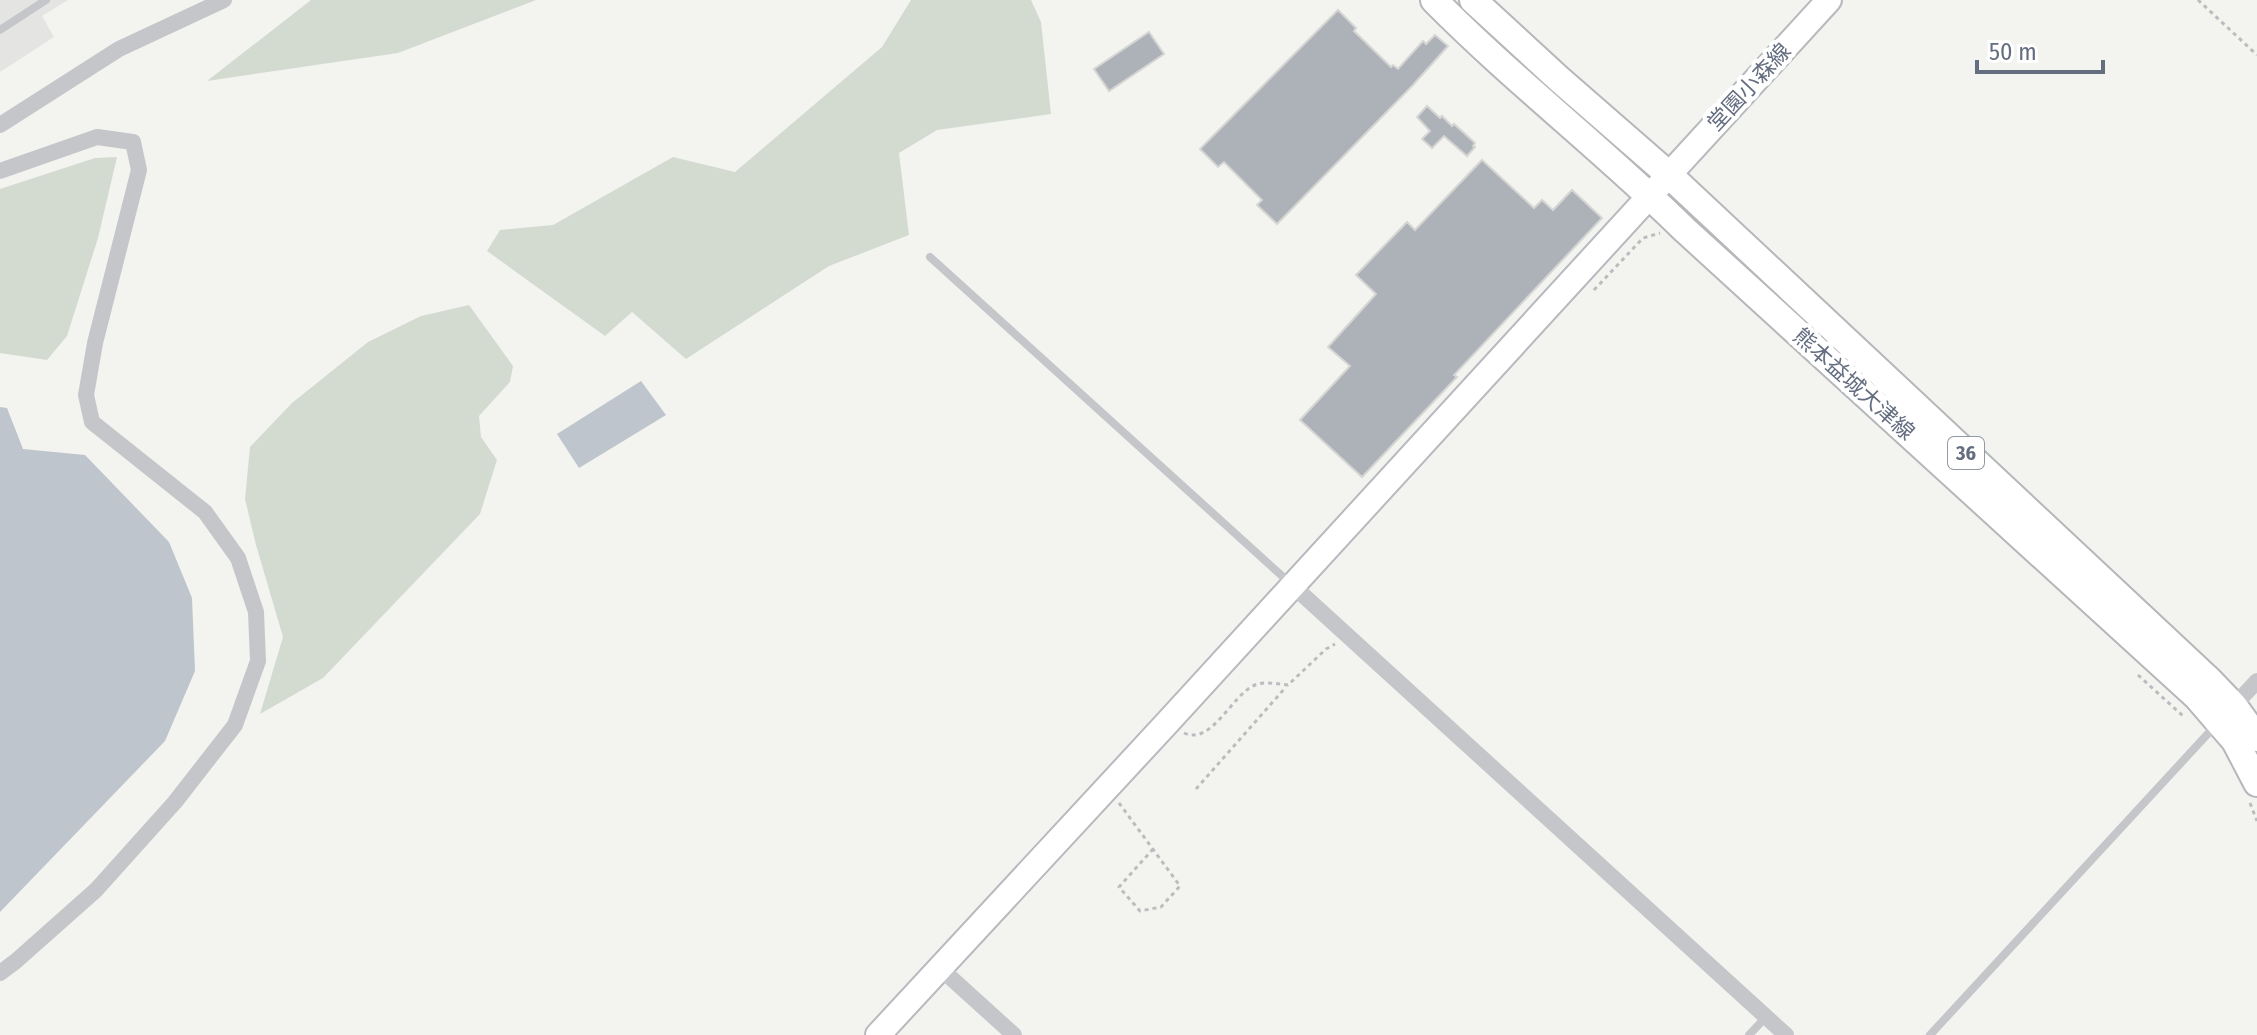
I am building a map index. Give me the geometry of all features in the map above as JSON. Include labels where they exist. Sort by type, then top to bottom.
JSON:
[{"type":"main road","name":"熊本益城大津線","points":[[1434,0],[1480,46],[1650,195],[2197,697],[2235,741],[2253,792]]},
{"type":"main road","name":"熊本益城大津線","points":[[1473,0],[1668,174],[2209,680],[2220,721]]},
{"type":"main road","name":"熊本益城大津線","points":[[2220,721],[2257,738]]},
{"type":"street","points":[[0,125],[119,49],[224,0]]},
{"type":"street","name":"堂園小森線","points":[[878,1035],[1829,0]]},
{"type":"street","points":[[0,171],[97,137],[133,142],[139,170],[95,343],[86,395],[92,422],[205,512],[238,558],[256,612],[258,661],[235,725],[175,802],[96,890],[0,973]]},
{"type":"street","points":[[1292,585],[1786,1035]]},
{"type":"street","points":[[2220,721],[2257,681]]},
{"type":"street","points":[[938,969],[1014,1035]]},
{"type":"lane","points":[[0,30],[46,0]]},
{"type":"lane","points":[[930,257],[1292,585]]},
{"type":"lane","points":[[1930,1035],[2220,721]]},
{"type":"lane","points":[[1749,1035],[1766,1017]]},
{"type":"path","points":[[2198,0],[2257,55]]},
{"type":"path","points":[[1588,296],[1643,238],[1660,233]]},
{"type":"path","points":[[1196,789],[1288,685],[1326,649],[1347,637]]},
{"type":"path","points":[[2137,674],[2220,721]]},
{"type":"path","points":[[1167,723],[1189,736],[1199,735],[1211,728],[1248,688],[1259,683],[1288,685]]},
{"type":"path","points":[[1107,787],[1153,849],[1180,886],[1161,907],[1140,911],[1119,887],[1153,849]]},
{"type":"path","points":[[2253,792],[2257,821]]},
{"type":"shaded area","points":[[0,0],[68,0],[42,16],[54,37],[0,72]]},
{"type":"shaded area","points":[[311,0],[536,0],[398,53],[207,81]]},
{"type":"shaded area","points":[[911,0],[1031,0],[1041,22],[1051,114],[937,130],[899,153],[909,235],[829,266],[686,359],[632,312],[605,336],[487,251],[500,230],[553,225],[673,157],[735,172],[882,47]]},
{"type":"shaded area","points":[[117,157],[98,238],[67,336],[47,360],[0,353],[0,189],[95,158]]},
{"type":"shaded area","points":[[469,305],[513,366],[510,382],[479,416],[481,437],[497,460],[480,514],[323,678],[260,714],[283,637],[245,499],[250,447],[292,403],[368,342],[421,316]]},
{"type":"shaded area","points":[[641,381],[666,415],[579,468],[557,434]]},
{"type":"shaded area","points":[[0,407],[7,408],[23,449],[85,455],[169,542],[192,598],[195,671],[165,741],[0,912]]},
{"type":"building","points":[[1338,10],[1356,28],[1354,31],[1391,67],[1393,65],[1398,69],[1423,41],[1426,44],[1435,35],[1448,46],[1277,224],[1257,205],[1262,200],[1224,162],[1218,167],[1200,149]]},
{"type":"building","points":[[1149,32],[1164,54],[1109,91],[1094,69]]},
{"type":"building","points":[[1427,106],[1475,143],[1467,156],[1444,136],[1432,148],[1422,139],[1430,131],[1417,117]]},
{"type":"building","points":[[1482,160],[1534,208],[1542,200],[1553,210],[1572,190],[1602,218],[1362,477],[1300,420],[1350,366],[1328,347],[1376,294],[1356,275],[1407,222],[1415,230]]}]
